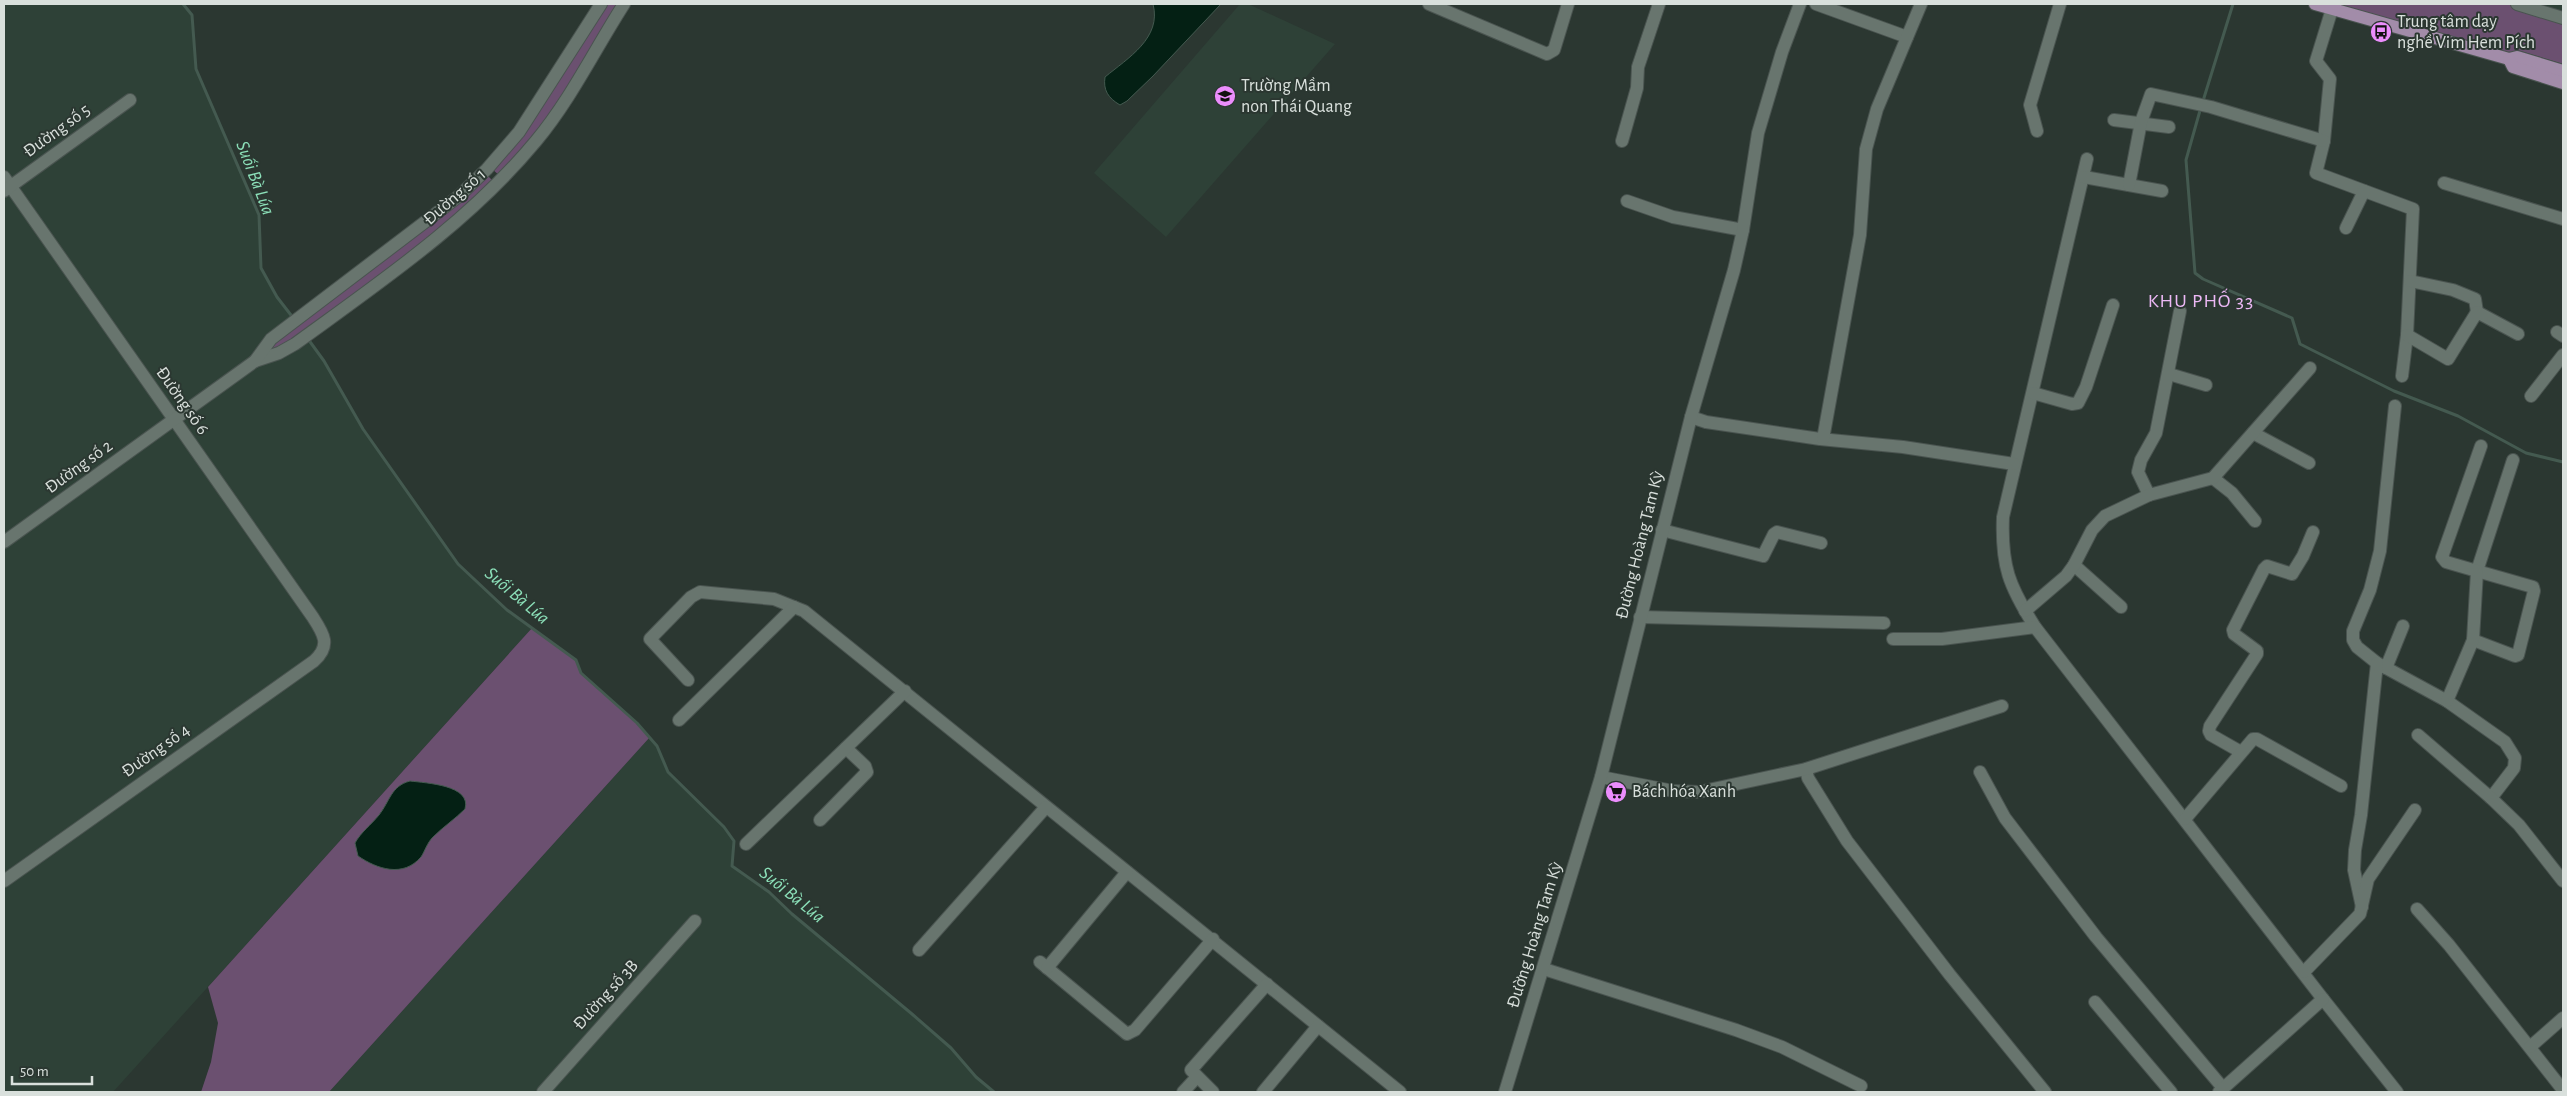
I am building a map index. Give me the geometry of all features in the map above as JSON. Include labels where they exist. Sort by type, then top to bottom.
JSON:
[{"type":"main road","points":[[2315,4],[2509,60],[2517,57],[2563,71]]},
{"type":"main road","points":[[2509,60],[2513,67],[2563,83]]},
{"type":"street","name":"Đường số 1","points":[[174,421],[255,361],[271,339],[433,218],[487,169],[538,106],[601,4]]},
{"type":"street","name":"Đường số 1","points":[[255,361],[279,353],[296,344],[452,225],[500,182],[554,117],[624,4]]},
{"type":"street","points":[[1429,4],[1547,54],[1554,50],[1568,4]]},
{"type":"street","points":[[1622,141],[1637,88],[1638,67],[1659,4]]},
{"type":"street","name":"Đường Hoàng Tam Kỳ","points":[[1505,1092],[1544,969],[1600,777],[1690,417],[1744,230],[1758,132],[1782,52],[1800,4]]},
{"type":"street","points":[[1816,4],[1907,37]]},
{"type":"street","points":[[1823,439],[1860,235],[1866,149],[1877,108],[1921,4]]},
{"type":"street","points":[[2037,131],[2030,105],[2060,4]]},
{"type":"street","points":[[2517,4],[2563,18]]},
{"type":"street","points":[[2332,9],[2316,61],[2330,80],[2324,140],[2316,174],[2413,209],[2407,335],[2402,376]]},
{"type":"street","points":[[2129,185],[2141,122],[2151,94],[2211,107],[2324,140]]},
{"type":"street","name":"Đường số 5","points":[[6,184],[130,100]]},
{"type":"street","points":[[2114,120],[2169,127]]},
{"type":"street","points":[[2087,159],[2033,393],[2014,464],[2003,518],[2002,552],[2005,568],[2025,611],[2035,627],[2397,1092]]},
{"type":"street","points":[[487,169],[500,182]]},
{"type":"street","points":[[2084,177],[2162,192]]},
{"type":"street","points":[[2444,183],[2563,219]]},
{"type":"street","name":"Đường số 6","points":[[6,184],[319,627],[325,639],[325,647]]},
{"type":"street","points":[[2346,228],[2364,191]]},
{"type":"street","points":[[1628,201],[1673,217],[1744,230]]},
{"type":"street","points":[[2407,335],[2448,359],[2477,312],[2475,299],[2453,290],[2410,281]]},
{"type":"street","points":[[2033,393],[2072,404],[2081,399],[2114,305]]},
{"type":"street","points":[[2149,495],[2138,472],[2141,460],[2156,433],[2180,311]]},
{"type":"street","points":[[2477,312],[2518,334]]},
{"type":"street","points":[[2531,396],[2563,355]]},
{"type":"street","points":[[2025,611],[2059,583],[2074,565],[2092,530],[2105,516],[2149,495],[2213,478],[2310,368]]},
{"type":"street","points":[[2169,374],[2206,385]]},
{"type":"street","points":[[2396,406],[2380,550],[2370,590],[2353,631],[2353,640],[2357,647],[2382,665],[2447,702],[2505,742],[2515,758],[2514,768],[2491,798]]},
{"type":"street","points":[[1690,417],[1706,422],[1823,439],[1903,447],[2014,464]]},
{"type":"street","name":"Đường số 2","points":[[4,542],[174,421]]},
{"type":"street","points":[[2253,433],[2309,464]]},
{"type":"street","points":[[2473,640],[2515,656],[2518,655],[2534,591],[2533,587],[2446,562],[2442,557],[2481,446]]},
{"type":"street","points":[[2447,702],[2473,640],[2477,571],[2513,460]]},
{"type":"street","points":[[2213,478],[2232,493],[2255,520]]},
{"type":"street","points":[[1662,530],[1764,556],[1774,534],[1777,532],[1821,543]]},
{"type":"street","points":[[2240,752],[2211,735],[2209,731],[2210,726],[2257,654],[2257,651],[2234,634],[2233,630],[2264,569],[2268,566],[2292,574],[2303,556],[2313,532]]},
{"type":"street","points":[[2074,565],[2121,607]]},
{"type":"street","points":[[688,680],[650,639],[695,594],[707,592],[753,596],[774,599],[794,606],[819,621],[1046,807],[1213,939],[1400,1092]]},
{"type":"street","points":[[679,720],[794,606]]},
{"type":"street","points":[[1640,618],[1884,623]]},
{"type":"street","points":[[2362,907],[2354,870],[2355,850],[2382,665],[2403,626]]},
{"type":"street","points":[[1893,638],[1942,639],[2035,627]]},
{"type":"street","name":"Đường số 4","points":[[4,881],[314,660],[325,647]]},
{"type":"street","points":[[746,844],[905,691]]},
{"type":"street","points":[[1600,777],[1673,791],[1699,792],[1806,769],[2002,706]]},
{"type":"street","points":[[2418,735],[2491,798],[2519,825],[2563,882]]},
{"type":"street","points":[[2185,819],[2249,742],[2257,739],[2340,786]]},
{"type":"street","points":[[820,820],[867,772],[865,766],[846,748]]},
{"type":"street","points":[[1806,769],[1808,778],[1838,829],[1954,980],[2045,1092]]},
{"type":"street","points":[[1980,772],[2006,818],[2096,937],[2221,1090],[2323,999]]},
{"type":"street","points":[[919,950],[1046,807]]},
{"type":"street","points":[[2304,972],[2355,920],[2362,907],[2368,879],[2415,810]]},
{"type":"street","points":[[1128,872],[1043,965],[1127,1034],[1135,1030],[1213,939]]},
{"type":"street","points":[[2417,910],[2449,945],[2563,1090]]},
{"type":"street","name":"Đường số 3B","points":[[543,1092],[695,921]]},
{"type":"street","points":[[1544,969],[1736,1030],[1809,1059],[1861,1086]]},
{"type":"street","points":[[1213,1092],[1196,1078],[1192,1070],[1267,984]]},
{"type":"street","points":[[2095,1002],[2171,1092]]},
{"type":"street","points":[[2530,1047],[2563,1018]]},
{"type":"street","points":[[1263,1092],[1318,1026]]},
{"type":"street","points":[[1183,1092],[1196,1078]]},
{"type":"shaded area","points":[[4,4],[183,4],[192,15],[196,69],[259,215],[261,268],[277,297],[324,361],[363,429],[458,564],[507,610],[532,628],[113,1092],[4,1092]]},
{"type":"shaded area","points":[[606,4],[620,4],[551,115],[500,176],[492,169]]},
{"type":"shaded area","points":[[1153,4],[1221,4],[1153,76],[1127,101],[1120,105],[1112,100],[1107,93],[1105,77],[1133,55],[1148,37],[1153,27]]},
{"type":"shaded area","name":"Trường Mầm non Thái Quang","points":[[1240,4],[1248,4],[1335,44],[1166,237],[1094,173]]},
{"type":"shaded area","points":[[2338,4],[2508,4],[2563,21],[2563,64],[2517,50],[2509,53]]},
{"type":"shaded area","points":[[2526,4],[2563,4],[2563,15]]},
{"type":"shaded area","points":[[487,175],[494,182],[450,222],[293,341],[265,354],[273,342]]},
{"type":"shaded area","points":[[532,628],[576,660],[581,673],[650,737],[329,1092],[201,1092],[211,1062],[218,1023],[208,987]]},
{"type":"shaded area","points":[[650,737],[657,746],[668,772],[724,827],[734,841],[732,866],[769,892],[792,914],[912,1014],[951,1048],[976,1077],[994,1092],[329,1092]]},
{"type":"shaded area","points":[[410,781],[436,784],[455,790],[462,795],[465,801],[465,809],[433,837],[421,857],[414,864],[406,868],[390,869],[365,861],[358,856],[355,843],[383,810],[395,790]]},
{"type":"waterway","name":"Suối Bà Lúa","points":[[183,4],[192,15],[196,69],[259,215],[261,268],[277,297],[294,319]]},
{"type":"waterway","points":[[2203,101],[2233,4]]},
{"type":"waterway","points":[[2201,107],[2186,160],[2195,273],[2203,279],[2292,318],[2300,344],[2394,391],[2458,416],[2526,453],[2563,462]]},
{"type":"waterway","name":"Suối Bà Lúa","points":[[308,339],[324,361],[363,429],[458,564],[507,610],[576,660],[581,673],[637,723],[657,746],[668,772],[724,827],[734,841],[732,866],[769,892],[792,914],[912,1014],[951,1048],[976,1077],[994,1092]]},
{"type":"place","name":"Trung tâm dạy nghề Vim Hem Pích","points":[[2381,32]]},
{"type":"place","name":"Trường Mầm non Thái Quang","points":[[1225,96]]},
{"type":"place","name":"Bách hóa Xanh","points":[[1616,792]]},
{"type":"district","name":"KHU PHỐ 33","points":[[2201,301]]}]
